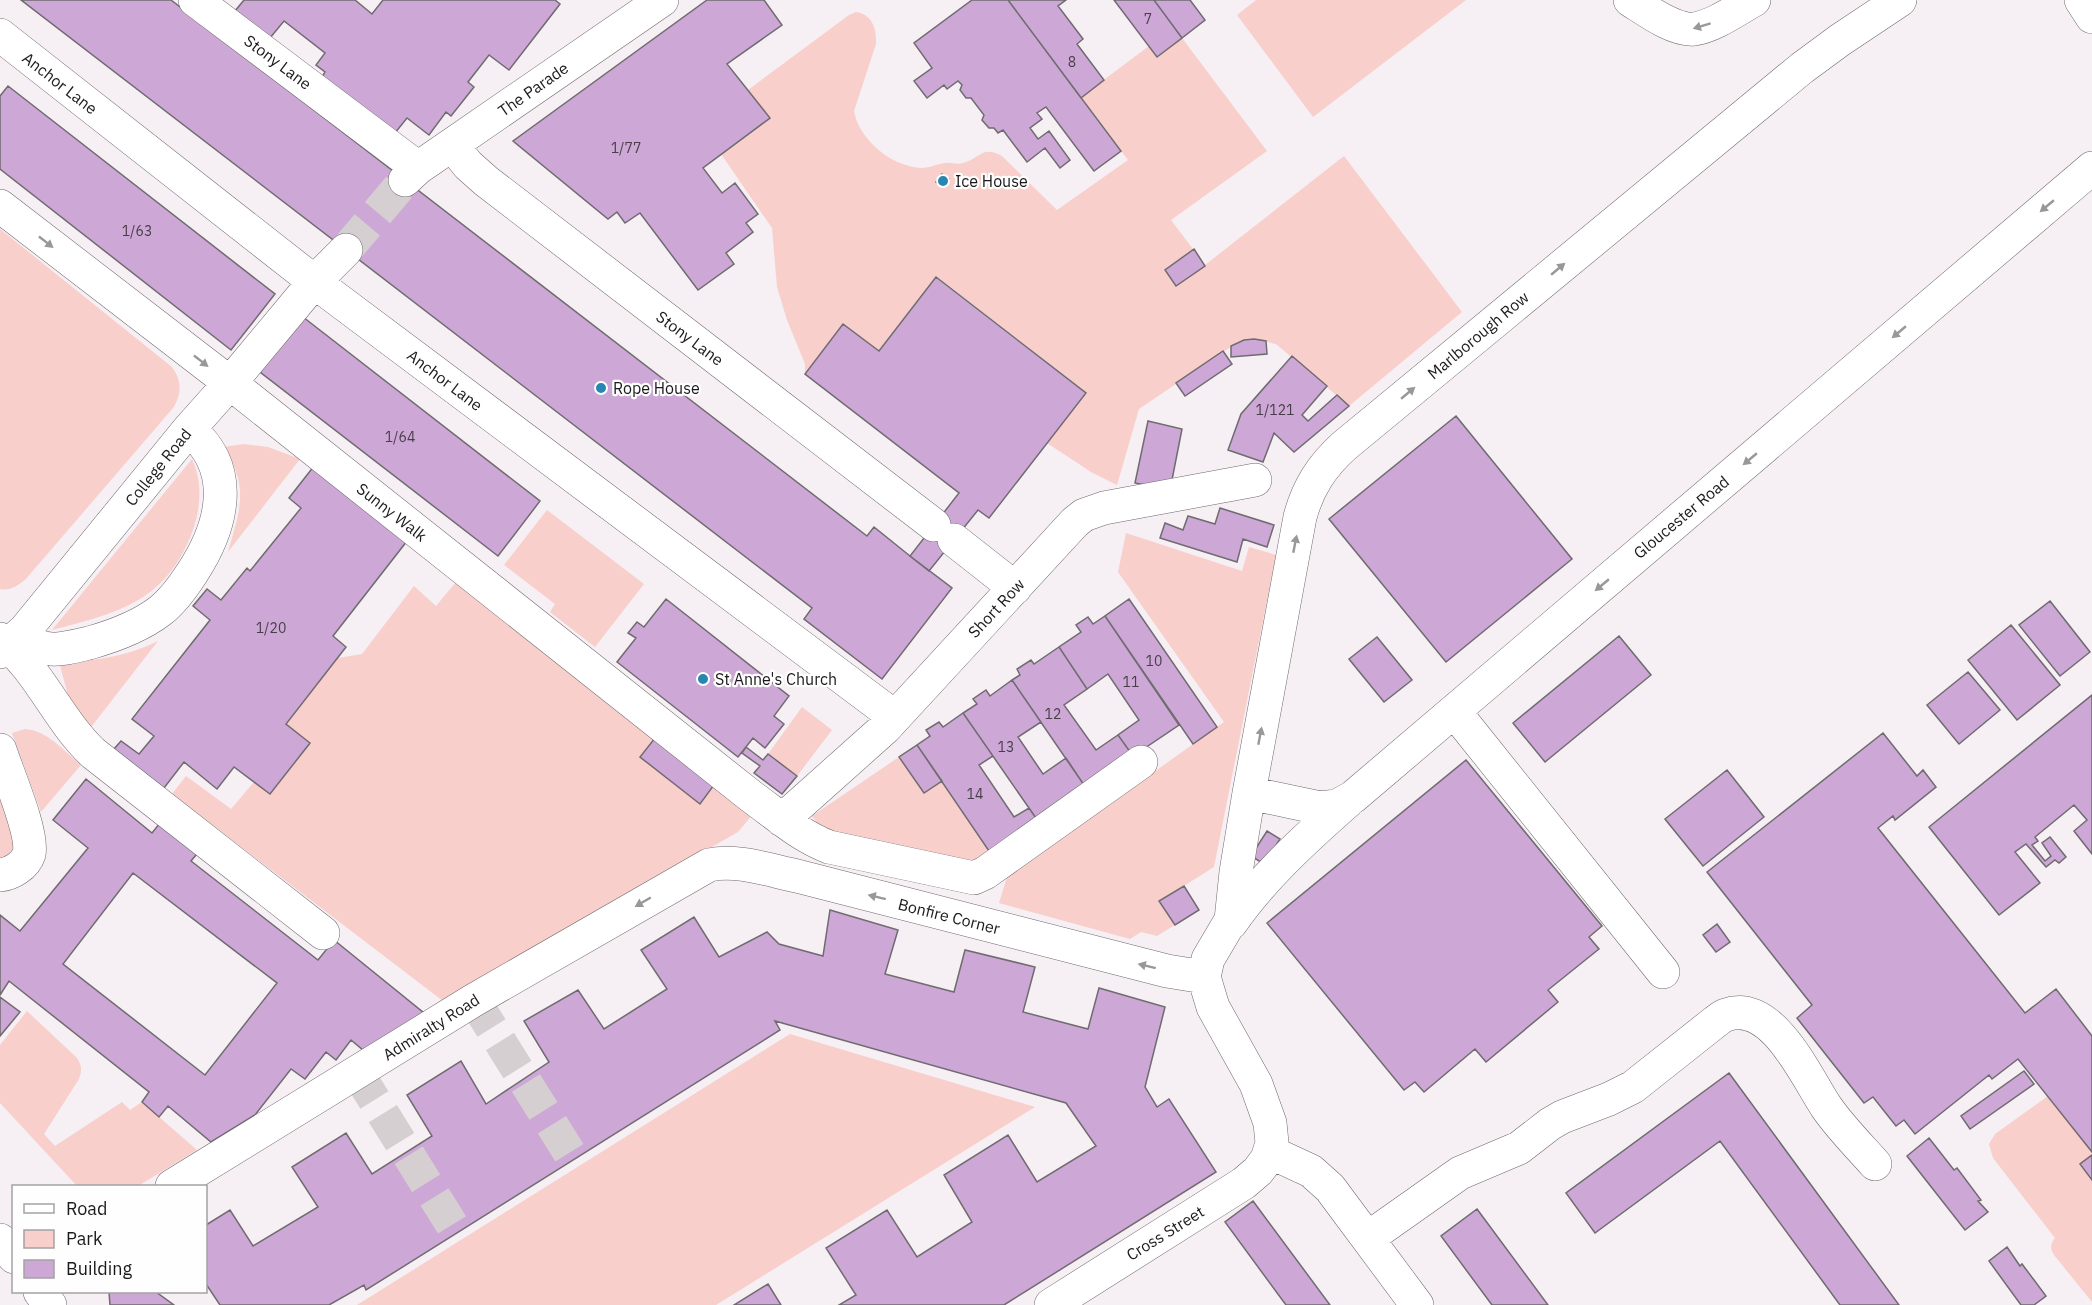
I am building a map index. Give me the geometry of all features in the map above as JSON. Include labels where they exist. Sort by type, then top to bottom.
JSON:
[{"type":"street","name":"Stony Lane","points":[[195,0],[411,174]]},
{"type":"street","name":"The Parade","points":[[411,174],[662,0]]},
{"type":"street","points":[[1630,0],[1647,12],[1678,27],[1694,29],[1754,0]]},
{"type":"street","name":"Marlborough Row","points":[[1230,925],[1249,793],[1300,517],[1311,486],[1324,466],[1353,438],[1802,68],[1900,0]]},
{"type":"street","points":[[2081,0],[2092,17]]},
{"type":"street","name":"Anchor Lane","points":[[5,49],[895,717]]},
{"type":"street","name":"Stony Lane","points":[[452,145],[468,165],[501,193],[1015,588]]},
{"type":"street","name":"Gloucester Road","points":[[1249,793],[1320,808],[1337,806],[1353,797],[2092,168]]},
{"type":"street","name":"Sunny Walk","points":[[0,206],[230,383],[806,837],[829,847],[974,878],[985,873],[1141,762]]},
{"type":"street","points":[[315,281],[346,250]]},
{"type":"street","name":"College Road","points":[[7,643],[315,281]]},
{"type":"street","points":[[7,643],[45,649],[64,648],[98,640],[150,618],[161,610],[184,585],[211,538],[221,502],[218,472],[211,453],[189,429]]},
{"type":"street","name":"Short Row","points":[[782,820],[872,741],[1065,531],[1084,515],[1104,508],[1255,480]]},
{"type":"street","points":[[7,643],[28,668],[73,732],[93,753],[323,933]]},
{"type":"street","points":[[1454,711],[1663,972]]},
{"type":"street","points":[[0,750],[26,827],[30,846],[27,859],[21,865],[8,874],[0,875]]},
{"type":"street","points":[[1353,797],[1272,873],[1244,905],[1208,959],[1204,977],[1213,1007],[1260,1094],[1272,1135],[1270,1152],[1300,1165],[1320,1179],[1341,1200],[1417,1305]]},
{"type":"street","name":"Bonfire Corner","points":[[694,873],[708,865],[721,862],[736,863],[797,876],[1167,971],[1204,977]]},
{"type":"street","name":"Admiralty Road","points":[[174,1185],[474,1000],[694,873]]},
{"type":"street","points":[[1368,1238],[1460,1173],[1519,1148],[1550,1124],[1633,1087],[1714,1022],[1727,1015],[1739,1013],[1751,1015],[1765,1022],[1779,1035],[1793,1052],[1829,1111],[1875,1164]]},
{"type":"street","name":"Cross Street","points":[[1066,1301],[1244,1183],[1258,1171],[1270,1152]]},
{"type":"street","points":[[0,1240],[12,1255]]},
{"type":"street","points":[[41,1293],[50,1305]]},
{"type":"green space","points":[[1256,0],[1466,0],[1313,117],[1237,15]]},
{"type":"green space","points":[[856,12],[870,19],[876,33],[876,44],[854,111],[857,122],[870,142],[899,163],[922,168],[945,163],[961,164],[985,152],[995,153],[1002,156],[1057,210],[1128,160],[1081,97],[1149,46],[1157,57],[1182,38],[1267,151],[1171,220],[1205,265],[1344,156],[1462,312],[1349,406],[1276,344],[1254,339],[1238,342],[1139,409],[1117,485],[1091,472],[1047,443],[1086,392],[937,277],[879,351],[843,324],[805,374],[805,364],[787,320],[777,287],[772,228],[721,154],[769,118],[748,90]]},
{"type":"green space","points":[[0,229],[172,367],[178,377],[180,388],[173,408],[25,580],[7,589],[0,589]]},
{"type":"green space","points":[[244,444],[268,447],[300,459],[228,552],[239,511],[240,486],[237,474],[223,447]]},
{"type":"green space","points":[[192,459],[198,475],[198,510],[194,527],[171,572],[139,600],[100,617],[52,630]]},
{"type":"green space","points":[[547,510],[644,584],[595,647],[550,612],[555,604],[504,565]]},
{"type":"green space","points":[[1126,533],[1242,571],[1249,547],[1276,555],[1214,867],[1160,901],[1175,925],[1157,936],[1141,932],[1130,939],[999,903],[1007,877],[1224,722],[1118,572]]},
{"type":"green space","points":[[456,582],[753,814],[738,832],[443,1001],[172,794],[186,776],[231,809],[254,782],[270,794],[310,743],[286,724],[338,658],[362,654],[414,586],[436,606]]},
{"type":"green space","points":[[158,641],[88,731],[70,702],[59,662],[109,657],[134,651]]},
{"type":"green space","points":[[802,707],[832,730],[797,776],[768,754]]},
{"type":"green space","points":[[25,729],[48,737],[81,765],[41,812],[12,733]]},
{"type":"green space","points":[[899,757],[924,793],[942,781],[991,854],[970,869],[842,837],[817,823],[812,816]]},
{"type":"green space","points":[[0,797],[15,844],[8,856],[0,859]]},
{"type":"green space","points":[[27,1011],[77,1058],[81,1066],[79,1079],[44,1134],[55,1146],[122,1102],[130,1110],[142,1102],[197,1150],[140,1185],[76,1185],[0,1103],[0,1045]]},
{"type":"green space","points":[[790,1034],[1035,1107],[716,1305],[357,1305]]},
{"type":"green space","points":[[2048,1096],[2092,1152],[2092,1302],[2054,1255],[2051,1246],[2055,1238],[1993,1158],[1989,1144],[1995,1134]]},
{"type":"building","name":"Rope House","points":[[21,0],[171,0],[867,536],[874,527],[952,588],[882,679],[804,619],[812,608]]},
{"type":"building","points":[[244,0],[355,0],[372,14],[383,0],[555,0],[560,4],[509,70],[489,55],[468,82],[474,87],[451,116],[446,112],[429,135],[407,118],[395,133],[322,77],[325,72],[316,65],[325,53],[284,21],[270,38],[235,11]]},
{"type":"building","points":[[707,0],[764,0],[782,25],[727,64],[770,118],[703,168],[722,193],[735,183],[758,214],[746,223],[753,232],[726,253],[734,264],[698,290],[640,213],[625,223],[617,212],[608,219],[513,141]]},
{"type":"building","points":[[972,0],[1008,0],[1121,151],[1094,171],[1046,107],[1037,113],[1042,119],[1030,128],[1038,139],[1049,131],[1070,160],[1060,168],[1045,148],[1027,162],[1003,130],[998,133],[982,120],[984,115],[971,98],[966,98],[960,90],[962,85],[958,81],[947,89],[944,85],[927,98],[914,81],[932,68],[914,43]]},
{"type":"building","points":[[1008,0],[1066,0],[1058,6],[1083,39],[1077,44],[1104,80],[1081,98]]},
{"type":"building","points":[[1114,0],[1154,0],[1182,38],[1157,57]]},
{"type":"building","points":[[1154,0],[1190,0],[1205,20],[1182,38]]},
{"type":"building","points":[[8,86],[275,294],[231,350],[0,169],[0,96]]},
{"type":"building","name":"Ice House","points":[[942,174],[949,179],[943,187],[936,182]]},
{"type":"building","points":[[1194,249],[1205,266],[1176,286],[1165,270]]},
{"type":"building","points":[[936,277],[1086,393],[989,518],[978,510],[929,571],[910,556],[959,493],[805,374],[843,324],[879,351]]},
{"type":"building","points":[[303,317],[540,501],[498,556],[260,372]]},
{"type":"building","points":[[1244,340],[1266,341],[1267,354],[1231,357],[1231,346]]},
{"type":"building","points":[[1223,351],[1232,364],[1185,396],[1176,383]]},
{"type":"building","points":[[1292,356],[1327,386],[1302,415],[1308,421],[1337,395],[1349,406],[1294,452],[1274,433],[1263,462],[1228,450],[1241,414]]},
{"type":"building","points":[[1456,416],[1572,559],[1446,662],[1329,519]]},
{"type":"building","points":[[1148,421],[1182,429],[1170,490],[1135,483]]},
{"type":"building","points":[[314,466],[407,541],[333,636],[346,647],[286,724],[310,743],[270,794],[234,767],[217,789],[184,762],[164,788],[114,749],[121,741],[139,754],[154,736],[132,719],[210,620],[193,606],[207,589],[221,600],[247,568],[250,571],[301,508],[289,498]]},
{"type":"building","points":[[1220,508],[1274,525],[1267,547],[1243,539],[1237,562],[1160,538],[1165,523],[1183,530],[1188,516],[1215,524]]},
{"type":"building","name":"St Anne's Church","points":[[666,599],[789,696],[774,716],[784,724],[765,748],[753,738],[738,757],[617,662],[636,638],[628,633],[637,622],[644,627]]},
{"type":"building","points":[[1129,599],[1217,727],[1193,744],[1105,616]]},
{"type":"building","points":[[2050,601],[2090,652],[2060,676],[2019,625]]},
{"type":"building","points":[[1105,616],[1179,725],[1133,756],[1118,735],[1139,720],[1108,674],[1087,689],[1059,647],[1081,632],[1076,625],[1088,617],[1093,624]]},
{"type":"building","points":[[2011,625],[2060,685],[2017,720],[1968,660]]},
{"type":"building","points":[[1619,636],[1651,675],[1545,762],[1513,723]]},
{"type":"building","points":[[1377,637],[1412,680],[1384,702],[1349,659]]},
{"type":"building","points":[[1059,647],[1087,689],[1064,705],[1096,750],[1118,735],[1133,756],[1086,788],[1012,680],[1020,675],[1017,669],[1031,660],[1034,664]]},
{"type":"building","points":[[1968,672],[2000,710],[1959,744],[1927,705]]},
{"type":"building","points":[[1012,680],[1041,722],[1018,737],[1043,774],[1066,758],[1086,788],[1038,821],[963,713],[977,704],[973,699],[986,690],[990,696]]},
{"type":"building","points":[[2092,695],[2092,854],[2074,831],[2087,820],[2074,805],[2035,837],[2038,841],[2032,845],[2045,861],[2051,856],[2042,843],[2050,837],[2066,857],[2059,863],[2055,860],[2046,867],[2026,844],[2015,852],[2040,883],[1999,915],[1929,827]]},
{"type":"building","points":[[963,713],[993,756],[979,765],[1014,817],[1029,808],[1038,821],[991,854],[917,745],[930,736],[926,730],[939,722],[943,727]]},
{"type":"building","points":[[1883,733],[1917,776],[1923,770],[1936,787],[1895,820],[1893,816],[1878,828],[2025,1013],[2056,989],[2092,1036],[2092,1152],[2018,1059],[1992,1079],[1989,1075],[1915,1134],[1904,1120],[1896,1126],[1873,1097],[1864,1103],[1797,1018],[1812,1005],[1707,872]]},
{"type":"building","points":[[655,738],[714,785],[700,804],[640,757]]},
{"type":"building","points":[[917,745],[942,781],[924,793],[899,757]]},
{"type":"building","points":[[746,747],[763,760],[768,754],[797,776],[782,794],[754,773],[760,766],[742,753]]},
{"type":"building","points":[[1466,760],[1602,926],[1589,937],[1599,949],[1548,990],[1558,1002],[1486,1062],[1475,1049],[1424,1092],[1415,1082],[1404,1090],[1267,923]]},
{"type":"building","points":[[1727,770],[1764,817],[1703,866],[1665,819]]},
{"type":"building","points":[[86,779],[152,833],[164,818],[201,849],[191,861],[318,960],[334,940],[424,1013],[363,1050],[351,1040],[336,1060],[326,1052],[305,1079],[291,1069],[255,1115],[211,1142],[168,1106],[159,1117],[142,1102],[149,1092],[9,981],[0,995],[0,915],[20,931],[88,848],[53,820]],"holes":[[[133,873],[277,983],[205,1075],[63,964]]]},
{"type":"building","points":[[1267,831],[1280,839],[1264,864],[1251,856]]},
{"type":"building","points":[[1184,886],[1199,910],[1175,925],[1159,901]]},
{"type":"building","points":[[830,910],[898,930],[885,974],[954,992],[965,950],[1035,967],[1023,1012],[1088,1029],[1099,988],[1165,1007],[1145,1087],[1157,1107],[1169,1099],[1216,1172],[1004,1305],[839,1305],[856,1295],[826,1248],[887,1210],[917,1257],[972,1222],[944,1175],[1008,1135],[1037,1182],[1096,1146],[1066,1103],[775,1021],[780,1030],[366,1290],[364,1285],[329,1305],[220,1305],[207,1286],[207,1224],[230,1210],[253,1246],[318,1207],[292,1167],[346,1133],[372,1174],[432,1136],[407,1095],[461,1061],[486,1104],[549,1062],[524,1021],[578,990],[604,1029],[667,989],[641,950],[694,917],[719,957],[767,932],[779,944],[823,956]]},
{"type":"building","points":[[1717,924],[1730,942],[1716,952],[1703,935]]},
{"type":"building","points":[[0,997],[20,1012],[0,1036]]},
{"type":"building","points":[[2024,1071],[2034,1084],[1970,1129],[1961,1116]]},
{"type":"building","points":[[1729,1073],[1899,1305],[1840,1305],[1720,1141],[1595,1233],[1566,1193]]},
{"type":"building","points":[[1929,1138],[1954,1170],[1957,1168],[1981,1200],[1978,1201],[1988,1212],[1965,1230],[1907,1156]]},
{"type":"building","points":[[2092,1155],[2092,1180],[2080,1164]]},
{"type":"building","points":[[1253,1201],[1330,1305],[1286,1305],[1225,1222]]},
{"type":"building","points":[[1477,1209],[1548,1305],[1492,1305],[1441,1236]]},
{"type":"building","points":[[2007,1247],[2046,1296],[2034,1305],[2021,1305],[1989,1261]]},
{"type":"building","points":[[768,1284],[781,1305],[734,1305]]},
{"type":"building","points":[[109,1293],[157,1293],[174,1305],[110,1305]]},
{"type":"tunnel","points":[[346,250],[405,180]]},
{"type":"tunnel","points":[[474,1000],[574,1160]]},
{"type":"tunnel","points":[[357,1072],[457,1233]]},
{"type":"place","name":"Ice House","points":[[943,181]]},
{"type":"place","name":"Rope House","points":[[601,388]]},
{"type":"place","name":"St Anne's Church","points":[[703,679]]}]
